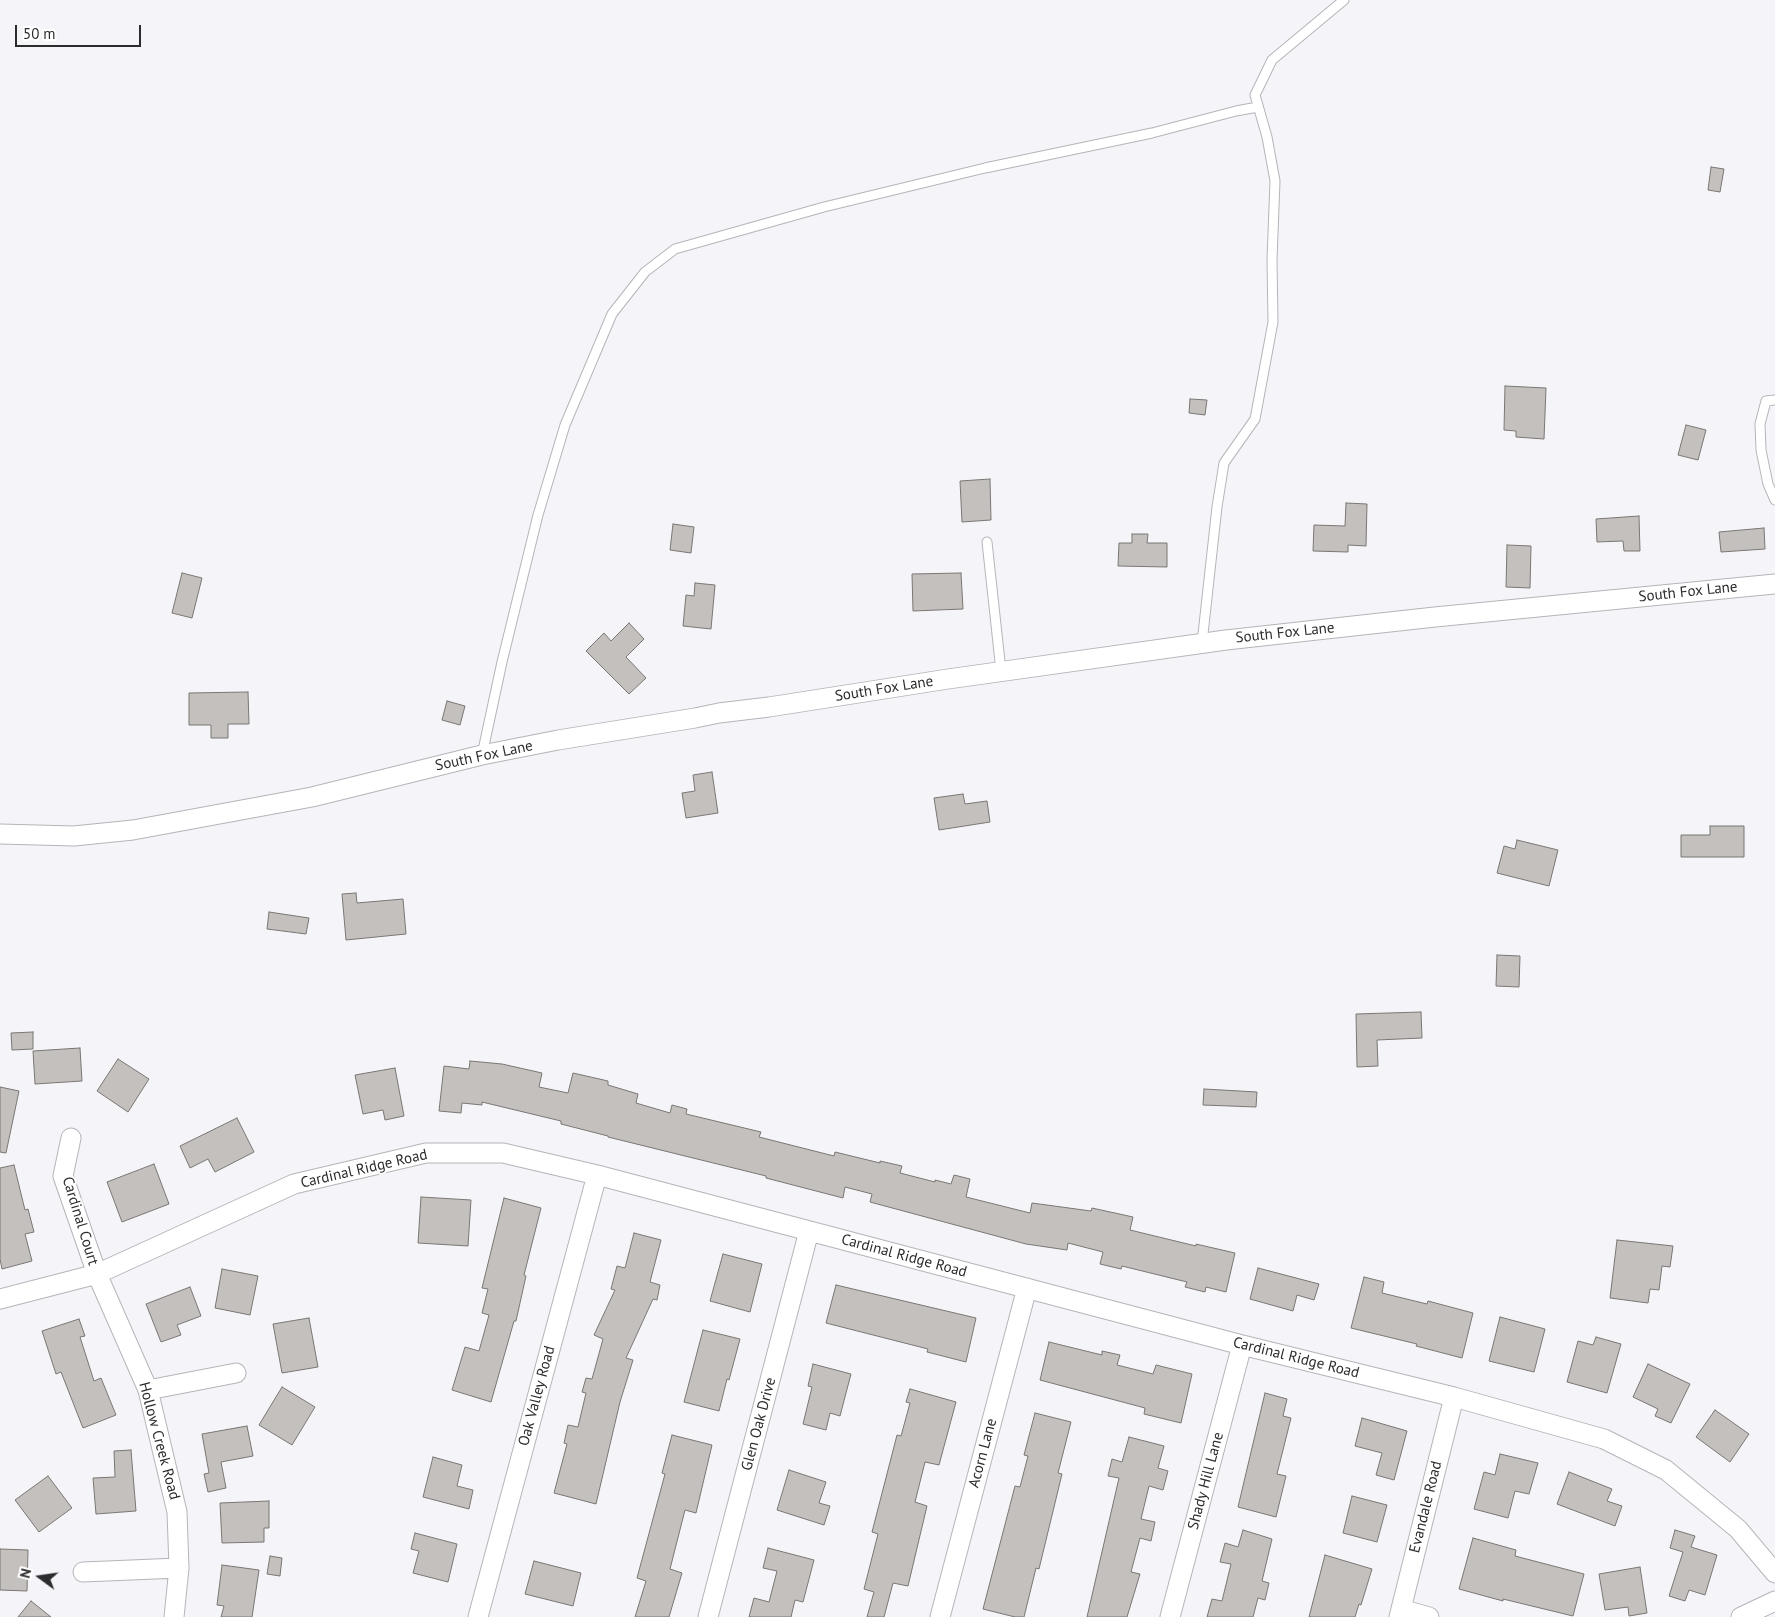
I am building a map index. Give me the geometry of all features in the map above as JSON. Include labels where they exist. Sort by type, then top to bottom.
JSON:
[{"type":"street","name":"South Fox Lane","points":[[0,834],[74,836],[134,830],[312,797],[482,755],[558,740],[719,713],[1000,671],[1202,643],[1425,618],[1775,584]]},
{"type":"street","name":"Cardinal Court","points":[[71,1138],[63,1176],[97,1274]]},
{"type":"street","name":"Cardinal Ridge Road","points":[[0,1299],[97,1274],[294,1184],[426,1153],[503,1153],[596,1175],[1242,1344],[1454,1397],[1604,1440],[1666,1470],[1738,1529],[1775,1574]]},
{"type":"street","name":"Oak Valley Road","points":[[481,1616],[596,1175]]},
{"type":"street","name":"Glen Oak Drive","points":[[708,1617],[810,1231]]},
{"type":"street","name":"Hollow Creek Road","points":[[97,1274],[148,1390],[177,1512],[179,1568],[174,1617]]},
{"type":"street","name":"Acorn Lane","points":[[940,1617],[1027,1288]]},
{"type":"street","name":"Shady Hill Lane","points":[[1170,1617],[1242,1344]]},
{"type":"street","points":[[148,1390],[236,1373]]},
{"type":"street","name":"Evandale Road","points":[[1400,1613],[1454,1397]]},
{"type":"street","points":[[83,1572],[179,1568]]},
{"type":"street","points":[[1741,1617],[1775,1600]]},
{"type":"street","points":[[1400,1613],[1429,1617]]},
{"type":"lane","points":[[1202,643],[1217,507],[1224,463],[1255,419],[1273,322],[1272,260],[1275,181],[1267,137],[1255,95],[1272,60],[1344,0]]},
{"type":"lane","points":[[482,755],[502,662],[538,516],[566,425],[612,314],[645,272],[674,249],[824,207],[985,168],[1152,133],[1258,107]]},
{"type":"lane","points":[[1775,400],[1766,402],[1760,424],[1760,432],[1761,450],[1768,484],[1775,500]]},
{"type":"lane","points":[[987,542],[1000,671]]},
{"type":"building","points":[[1711,167],[1724,169],[1720,192],[1708,190]]},
{"type":"building","points":[[1505,386],[1546,388],[1544,439],[1516,437],[1516,431],[1504,430]]},
{"type":"building","points":[[1190,399],[1207,400],[1205,415],[1189,413]]},
{"type":"building","points":[[1686,425],[1706,430],[1698,460],[1678,455]]},
{"type":"building","points":[[990,479],[991,520],[962,522],[960,481]]},
{"type":"building","points":[[1346,503],[1367,504],[1366,546],[1348,545],[1348,552],[1313,551],[1314,525],[1345,526]]},
{"type":"building","points":[[1639,516],[1640,551],[1624,551],[1623,541],[1597,542],[1596,519]]},
{"type":"building","points":[[673,524],[694,527],[691,553],[670,550]]},
{"type":"building","points":[[1764,528],[1765,549],[1721,552],[1719,532]]},
{"type":"building","points":[[1132,534],[1148,534],[1147,543],[1167,543],[1167,567],[1118,566],[1119,543],[1132,543]]},
{"type":"building","points":[[1507,545],[1531,546],[1530,588],[1506,587]]},
{"type":"building","points":[[182,573],[202,578],[192,618],[172,613]]},
{"type":"building","points":[[961,573],[963,609],[913,611],[912,574]]},
{"type":"building","points":[[695,583],[715,585],[711,629],[683,626],[686,595],[694,596]]},
{"type":"building","points":[[629,623],[644,639],[626,657],[646,678],[629,694],[586,651],[604,633],[611,641]]},
{"type":"building","points":[[248,692],[249,724],[228,724],[228,738],[211,738],[211,725],[189,725],[189,693]]},
{"type":"building","points":[[447,701],[465,706],[460,725],[442,720]]},
{"type":"building","points":[[712,772],[718,813],[686,818],[682,793],[695,791],[693,775]]},
{"type":"building","points":[[963,794],[965,804],[987,801],[990,822],[939,830],[934,798]]},
{"type":"building","points":[[1710,826],[1744,826],[1744,857],[1681,857],[1681,835],[1710,835]]},
{"type":"building","points":[[1517,840],[1558,850],[1549,886],[1497,873],[1504,846],[1515,849]]},
{"type":"building","points":[[356,893],[357,903],[403,899],[406,934],[346,940],[342,894]]},
{"type":"building","points":[[269,912],[309,918],[306,934],[267,929]]},
{"type":"building","points":[[1497,955],[1520,956],[1519,987],[1496,986]]},
{"type":"building","points":[[1421,1012],[1422,1038],[1377,1040],[1378,1066],[1357,1067],[1356,1014]]},
{"type":"building","points":[[33,1032],[33,1049],[12,1050],[11,1033]]},
{"type":"building","points":[[80,1048],[82,1081],[35,1084],[33,1051]]},
{"type":"building","points":[[118,1059],[149,1079],[128,1112],[97,1091]]},
{"type":"building","points":[[470,1061],[502,1064],[542,1073],[539,1087],[568,1093],[573,1073],[608,1081],[608,1085],[638,1094],[636,1103],[670,1113],[672,1105],[687,1109],[686,1114],[761,1132],[759,1137],[834,1156],[835,1152],[880,1163],[880,1161],[902,1166],[900,1173],[935,1182],[935,1180],[951,1184],[954,1175],[970,1179],[966,1197],[1030,1213],[1032,1203],[1091,1211],[1092,1208],[1133,1217],[1130,1230],[1196,1246],[1196,1244],[1235,1253],[1226,1292],[1206,1287],[1205,1292],[1185,1287],[1187,1282],[1122,1266],[1121,1269],[1100,1264],[1103,1252],[1068,1243],[1067,1250],[1026,1244],[870,1202],[872,1194],[845,1187],[843,1198],[766,1178],[766,1176],[608,1137],[561,1124],[561,1121],[482,1102],[482,1105],[462,1103],[461,1113],[439,1111],[444,1066],[469,1069]]},
{"type":"building","points":[[395,1068],[404,1116],[385,1120],[383,1110],[363,1114],[355,1075]]},
{"type":"building","points":[[0,1087],[19,1091],[6,1153],[0,1152]]},
{"type":"building","points":[[1204,1089],[1257,1092],[1256,1107],[1203,1105]]},
{"type":"building","points":[[237,1118],[254,1152],[215,1172],[208,1159],[190,1168],[180,1146]]},
{"type":"building","points":[[154,1164],[169,1204],[122,1222],[107,1182]]},
{"type":"building","points":[[14,1165],[25,1210],[28,1209],[34,1232],[25,1234],[32,1261],[2,1269],[0,1259],[0,1168]]},
{"type":"building","points":[[421,1197],[471,1200],[468,1246],[418,1243]]},
{"type":"building","points":[[504,1198],[541,1208],[524,1275],[526,1276],[516,1321],[514,1321],[491,1402],[452,1390],[465,1347],[479,1351],[489,1315],[482,1313],[488,1289],[482,1288]]},
{"type":"building","points":[[634,1233],[661,1240],[650,1282],[660,1285],[657,1300],[653,1299],[626,1358],[633,1360],[620,1402],[596,1504],[554,1493],[567,1444],[564,1443],[568,1425],[578,1427],[586,1393],[582,1392],[586,1378],[592,1379],[603,1339],[594,1335],[615,1290],[611,1289],[617,1266],[625,1268]]},
{"type":"building","points":[[1617,1240],[1673,1246],[1670,1267],[1662,1266],[1659,1290],[1650,1289],[1648,1303],[1610,1298]]},
{"type":"building","points":[[723,1254],[762,1264],[750,1312],[710,1301]]},
{"type":"building","points":[[1258,1268],[1319,1284],[1314,1300],[1297,1295],[1293,1311],[1250,1299]]},
{"type":"building","points":[[222,1269],[258,1276],[250,1315],[215,1308]]},
{"type":"building","points":[[1364,1277],[1384,1282],[1382,1293],[1427,1304],[1428,1301],[1473,1313],[1462,1358],[1416,1346],[1417,1344],[1351,1328]]},
{"type":"building","points":[[836,1285],[976,1318],[966,1362],[927,1352],[928,1349],[826,1323]]},
{"type":"building","points":[[190,1287],[201,1316],[177,1325],[181,1335],[161,1342],[146,1304]]},
{"type":"building","points":[[1500,1317],[1545,1329],[1534,1372],[1489,1361]]},
{"type":"building","points":[[309,1318],[318,1367],[282,1373],[273,1324]]},
{"type":"building","points":[[79,1319],[85,1336],[80,1337],[94,1381],[101,1378],[116,1415],[83,1428],[61,1372],[56,1374],[42,1331]]},
{"type":"building","points":[[703,1330],[740,1339],[719,1411],[684,1402]]},
{"type":"building","points":[[1596,1337],[1621,1344],[1607,1393],[1567,1382],[1578,1341],[1593,1345]]},
{"type":"building","points":[[1049,1342],[1102,1355],[1102,1351],[1120,1355],[1117,1365],[1153,1374],[1156,1365],[1192,1374],[1181,1423],[1144,1414],[1145,1408],[1040,1380]]},
{"type":"building","points":[[813,1364],[851,1374],[840,1416],[830,1413],[826,1430],[803,1424],[812,1387],[808,1386]]},
{"type":"building","points":[[1648,1364],[1690,1384],[1671,1423],[1655,1416],[1658,1409],[1633,1397]]},
{"type":"building","points":[[282,1387],[315,1407],[292,1445],[259,1425]]},
{"type":"building","points":[[910,1389],[956,1402],[939,1465],[925,1462],[915,1502],[927,1506],[908,1586],[893,1583],[884,1617],[867,1617],[874,1592],[864,1589],[878,1534],[872,1532],[897,1435],[901,1436],[910,1403],[906,1402]]},
{"type":"building","points":[[1265,1393],[1287,1399],[1283,1416],[1291,1418],[1277,1474],[1286,1476],[1276,1517],[1238,1507]]},
{"type":"building","points":[[1715,1410],[1749,1434],[1730,1462],[1696,1437]]},
{"type":"building","points":[[1035,1413],[1071,1422],[1058,1473],[1062,1474],[1039,1569],[1036,1568],[1024,1617],[1015,1617],[983,1609],[1015,1486],[1020,1487],[1028,1456],[1024,1455]]},
{"type":"building","points":[[1362,1418],[1407,1431],[1394,1480],[1376,1475],[1382,1453],[1355,1446]]},
{"type":"building","points":[[247,1426],[253,1456],[221,1462],[226,1488],[208,1492],[204,1474],[209,1473],[202,1434]]},
{"type":"building","points":[[672,1435],[712,1445],[696,1513],[685,1510],[670,1569],[682,1573],[669,1617],[635,1617],[646,1581],[637,1578],[665,1474],[662,1473]]},
{"type":"building","points":[[1129,1437],[1164,1446],[1158,1468],[1168,1471],[1163,1490],[1149,1486],[1141,1519],[1155,1522],[1151,1541],[1140,1538],[1131,1572],[1140,1574],[1127,1617],[1087,1617],[1119,1478],[1108,1476],[1112,1459],[1122,1462]]},
{"type":"building","points":[[131,1450],[136,1511],[96,1514],[93,1478],[115,1477],[114,1451]]},
{"type":"building","points":[[1500,1454],[1538,1463],[1529,1494],[1515,1491],[1508,1518],[1474,1509],[1484,1472],[1495,1475]]},
{"type":"building","points":[[433,1457],[462,1465],[457,1486],[473,1490],[469,1509],[423,1497]]},
{"type":"building","points":[[789,1470],[826,1482],[819,1503],[830,1506],[824,1525],[777,1510]]},
{"type":"building","points":[[1569,1472],[1612,1489],[1607,1501],[1622,1506],[1615,1526],[1557,1504]]},
{"type":"building","points":[[48,1476],[72,1508],[39,1532],[15,1500]]},
{"type":"building","points":[[1352,1496],[1387,1505],[1377,1542],[1343,1533]]},
{"type":"building","points":[[269,1501],[269,1528],[264,1528],[264,1542],[222,1543],[220,1503]]},
{"type":"building","points":[[1243,1530],[1272,1539],[1262,1581],[1269,1583],[1265,1600],[1258,1598],[1253,1617],[1207,1617],[1212,1599],[1222,1601],[1231,1564],[1220,1562],[1225,1543],[1238,1547]]},
{"type":"building","points":[[1675,1530],[1695,1536],[1691,1547],[1717,1555],[1705,1595],[1689,1590],[1685,1601],[1669,1596],[1683,1552],[1670,1548]]},
{"type":"building","points":[[415,1533],[457,1544],[448,1582],[413,1573],[419,1551],[411,1549]]},
{"type":"building","points":[[1473,1538],[1516,1550],[1515,1556],[1584,1574],[1573,1616],[1503,1599],[1503,1601],[1459,1589]]},
{"type":"building","points":[[768,1548],[814,1560],[803,1602],[795,1600],[791,1617],[749,1617],[754,1598],[769,1602],[777,1571],[763,1568]]},
{"type":"building","points":[[0,1549],[28,1550],[27,1591],[0,1590]]},
{"type":"building","points":[[1325,1555],[1372,1569],[1361,1605],[1359,1604],[1355,1617],[1309,1617]]},
{"type":"building","points":[[270,1556],[282,1558],[280,1576],[267,1574]]},
{"type":"building","points":[[534,1561],[581,1573],[573,1606],[525,1594]]},
{"type":"building","points":[[222,1565],[259,1570],[252,1617],[221,1617],[224,1606],[217,1605]]},
{"type":"building","points":[[1640,1567],[1647,1613],[1629,1616],[1628,1607],[1605,1610],[1599,1574]]},
{"type":"building","points":[[31,1601],[51,1617],[18,1617]]}]
